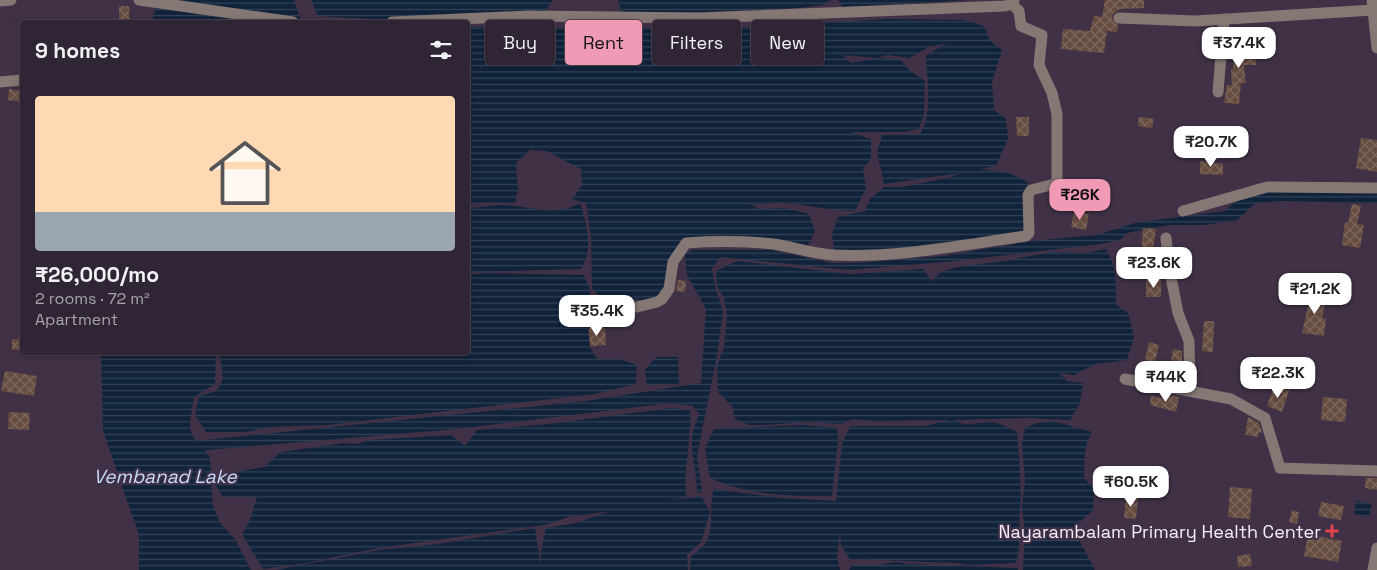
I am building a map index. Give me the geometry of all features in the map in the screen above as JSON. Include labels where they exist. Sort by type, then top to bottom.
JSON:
[{"type":"street","points":[[0,1],[11,0]]},
{"type":"street","points":[[139,0],[278,20]]},
{"type":"street","points":[[437,20],[528,16],[700,18],[1013,2],[1019,11],[1021,26],[1042,34],[1039,65],[1052,93],[1058,135],[1057,180],[1055,184],[1031,190],[1028,195],[1029,232],[1026,236],[925,250],[848,256],[831,255],[775,244],[746,242],[686,243],[673,262],[669,289],[662,299],[637,307]]},
{"type":"street","points":[[1120,18],[1181,21],[1224,19],[1373,5],[1377,48]]},
{"type":"street","points":[[1218,92],[1224,19]]},
{"type":"street","points":[[0,82],[20,80]]},
{"type":"street","points":[[1183,211],[1267,188],[1377,188]]},
{"type":"street","points":[[1166,238],[1178,313],[1189,341],[1190,390]]},
{"type":"street","points":[[1125,379],[1231,399],[1266,418],[1280,468],[1377,471]]},
{"type":"street","points":[[1374,570],[1377,548]]},
{"type":"water","points":[[161,0],[294,0],[300,20],[152,20]]},
{"type":"water","points":[[311,0],[553,0],[544,13],[385,20],[318,16]]},
{"type":"water","points":[[618,0],[831,0],[822,5],[800,8],[635,15],[621,11]]},
{"type":"water","points":[[838,0],[969,0],[843,7]]},
{"type":"water","points":[[888,19],[964,20],[984,26],[990,41],[1002,50],[992,82],[994,110],[1006,119],[1008,139],[996,166],[980,169],[1009,173],[1028,182],[1026,234],[835,256],[832,234],[838,217],[865,211],[870,199],[884,187],[903,187],[961,173],[884,184],[877,152],[882,135],[920,134],[927,116],[928,106],[926,56],[946,43],[929,47],[909,58],[888,55],[876,58],[842,55],[851,63],[878,58],[900,59],[909,70],[925,81],[924,115],[919,129],[904,132],[850,132],[871,139],[871,159],[863,169],[866,188],[855,211],[785,203],[749,204],[759,209],[785,208],[809,214],[815,231],[806,250],[736,236],[697,238],[684,244],[677,255],[673,293],[656,302],[635,299],[605,301],[592,289],[591,237],[586,203],[572,199],[582,185],[581,169],[546,151],[530,150],[516,163],[518,189],[515,203],[470,203],[470,27],[485,27],[485,65],[555,65],[555,28],[565,29],[565,65],[642,65],[642,30],[652,28],[652,65],[741,65],[741,28],[751,27],[751,65],[824,65],[824,23]]},
{"type":"water","name":"Vembanad Lake","points":[[1250,191],[1377,193],[1377,203],[1281,201],[1256,203],[1237,220],[1206,225],[1169,225],[1127,233],[1120,240],[1101,244],[956,261],[849,270],[720,257],[712,269],[723,311],[717,356],[697,456],[702,492],[697,493],[692,444],[693,432],[699,414],[693,406],[671,403],[457,429],[207,450],[205,451],[210,457],[213,505],[220,523],[235,539],[251,570],[139,570],[139,535],[103,431],[101,355],[216,355],[215,384],[194,397],[190,426],[196,441],[586,401],[701,383],[706,309],[687,275],[685,255],[692,250],[771,250],[832,263],[858,263],[944,256],[1031,241],[1097,235],[1135,223],[1224,211]]},
{"type":"water","points":[[580,203],[587,228],[587,253],[581,269],[470,272],[470,208],[503,205],[542,210],[561,210]]},
{"type":"water","points":[[1106,249],[1114,269],[1116,305],[1128,313],[1134,337],[1127,360],[1095,364],[1074,375],[1059,373],[1067,381],[1083,383],[1080,403],[1070,420],[1026,418],[954,420],[967,424],[994,422],[1017,432],[1021,490],[1019,542],[1016,563],[968,565],[850,559],[841,546],[840,532],[837,557],[840,570],[690,570],[691,556],[704,546],[709,536],[711,503],[714,489],[783,498],[836,501],[842,444],[850,426],[925,426],[950,420],[876,421],[853,419],[841,424],[807,422],[749,425],[735,419],[732,406],[718,392],[717,366],[724,347],[727,315],[724,298],[717,287],[716,271],[737,261],[850,274],[923,269],[932,281],[941,272],[957,267],[1005,261],[1051,252],[1084,253]]},
{"type":"water","points":[[484,273],[584,275],[589,287],[594,316],[588,330],[590,347],[597,359],[619,359],[637,365],[636,384],[595,394],[328,425],[270,427],[246,432],[206,432],[195,415],[199,396],[217,391],[223,379],[220,355],[470,355],[470,275]]},
{"type":"water","points":[[656,357],[678,357],[679,384],[647,385],[645,370]]},
{"type":"water","points":[[671,408],[690,410],[690,432],[685,486],[686,497],[668,501],[701,496],[710,512],[701,542],[687,555],[688,570],[275,570],[380,550],[437,544],[535,528],[541,566],[541,551],[546,528],[576,523],[611,511],[569,517],[544,525],[379,548],[301,564],[263,569],[242,534],[250,520],[257,497],[223,497],[215,485],[230,473],[264,467],[281,452],[344,443],[357,444],[369,440],[451,435],[465,446],[477,430],[549,424]]},
{"type":"water","points":[[1053,421],[1092,432],[1086,449],[1084,478],[1094,488],[1093,510],[1076,526],[1078,538],[1095,570],[1023,570],[1025,532],[1022,507],[1025,480],[1022,444],[1025,428],[1037,423]]},
{"type":"water","points":[[803,425],[837,428],[838,441],[832,496],[755,492],[710,478],[705,449],[714,429]]},
{"type":"water","points":[[1356,501],[1372,504],[1369,517],[1354,514]]},
{"type":"water","points":[[895,562],[1018,568],[1018,570],[849,570],[852,565],[877,565]]},
{"type":"building","points":[[1105,0],[1144,0],[1144,8],[1120,9],[1113,14],[1112,18],[1118,25],[1117,32],[1107,31],[1104,53],[1061,49],[1063,29],[1090,31],[1094,16],[1102,17]]},
{"type":"building","points":[[119,6],[129,6],[130,20],[119,20]]},
{"type":"building","points":[[1236,34],[1249,36],[1247,51],[1256,51],[1256,65],[1244,65],[1246,83],[1241,83],[1239,104],[1224,103],[1227,85],[1232,85],[1231,70],[1233,69]]},
{"type":"building","points":[[9,89],[20,91],[20,102],[8,100]]},
{"type":"building","points":[[1016,117],[1029,117],[1029,136],[1017,136]]},
{"type":"building","points":[[1139,117],[1154,119],[1152,128],[1138,126]]},
{"type":"building","points":[[1361,138],[1377,140],[1377,172],[1356,168]]},
{"type":"building","points":[[1200,161],[1223,164],[1223,175],[1200,174]]},
{"type":"building","points":[[1352,204],[1361,206],[1357,224],[1364,225],[1360,248],[1342,245],[1345,222],[1348,223]]},
{"type":"building","points":[[1074,212],[1089,214],[1086,230],[1071,227]]},
{"type":"building","points":[[1143,228],[1156,229],[1152,257],[1141,256]]},
{"type":"building","points":[[678,280],[686,281],[685,292],[676,291]]},
{"type":"building","points":[[1146,280],[1161,280],[1161,297],[1146,297]]},
{"type":"building","points":[[1311,292],[1327,295],[1322,318],[1326,319],[1324,336],[1302,333]]},
{"type":"building","points":[[1204,321],[1214,321],[1213,352],[1202,351]]},
{"type":"building","points":[[589,328],[605,328],[606,345],[590,346]]},
{"type":"building","points":[[12,339],[20,339],[20,350],[12,350]]},
{"type":"building","points":[[1149,342],[1159,345],[1155,362],[1145,360]]},
{"type":"building","points":[[1173,349],[1182,351],[1182,368],[1170,366]]},
{"type":"building","points":[[5,371],[37,376],[34,396],[1,391]]},
{"type":"building","points":[[1274,386],[1289,391],[1282,412],[1267,406]]},
{"type":"building","points":[[1168,395],[1179,397],[1176,412],[1150,405],[1151,396],[1167,399]]},
{"type":"building","points":[[1323,397],[1347,399],[1345,422],[1321,420]]},
{"type":"building","points":[[9,412],[30,413],[29,430],[8,429]]},
{"type":"building","points":[[1248,417],[1259,423],[1262,433],[1259,432],[1258,437],[1245,435]]},
{"type":"building","points":[[1366,478],[1377,478],[1377,490],[1365,488]]},
{"type":"building","points":[[1230,487],[1252,489],[1250,519],[1228,517]]},
{"type":"building","points":[[1126,496],[1138,498],[1136,519],[1124,518]]},
{"type":"building","points":[[1321,502],[1344,506],[1341,520],[1318,516]]},
{"type":"building","points":[[1292,510],[1299,512],[1297,524],[1289,522]]},
{"type":"building","points":[[1308,534],[1342,541],[1338,562],[1304,556]]},
{"type":"building","points":[[1250,554],[1252,566],[1238,567],[1237,556]]},
{"type":"place","name":"Nayarambalam Primary Health Center","points":[[1332,531]]}]
